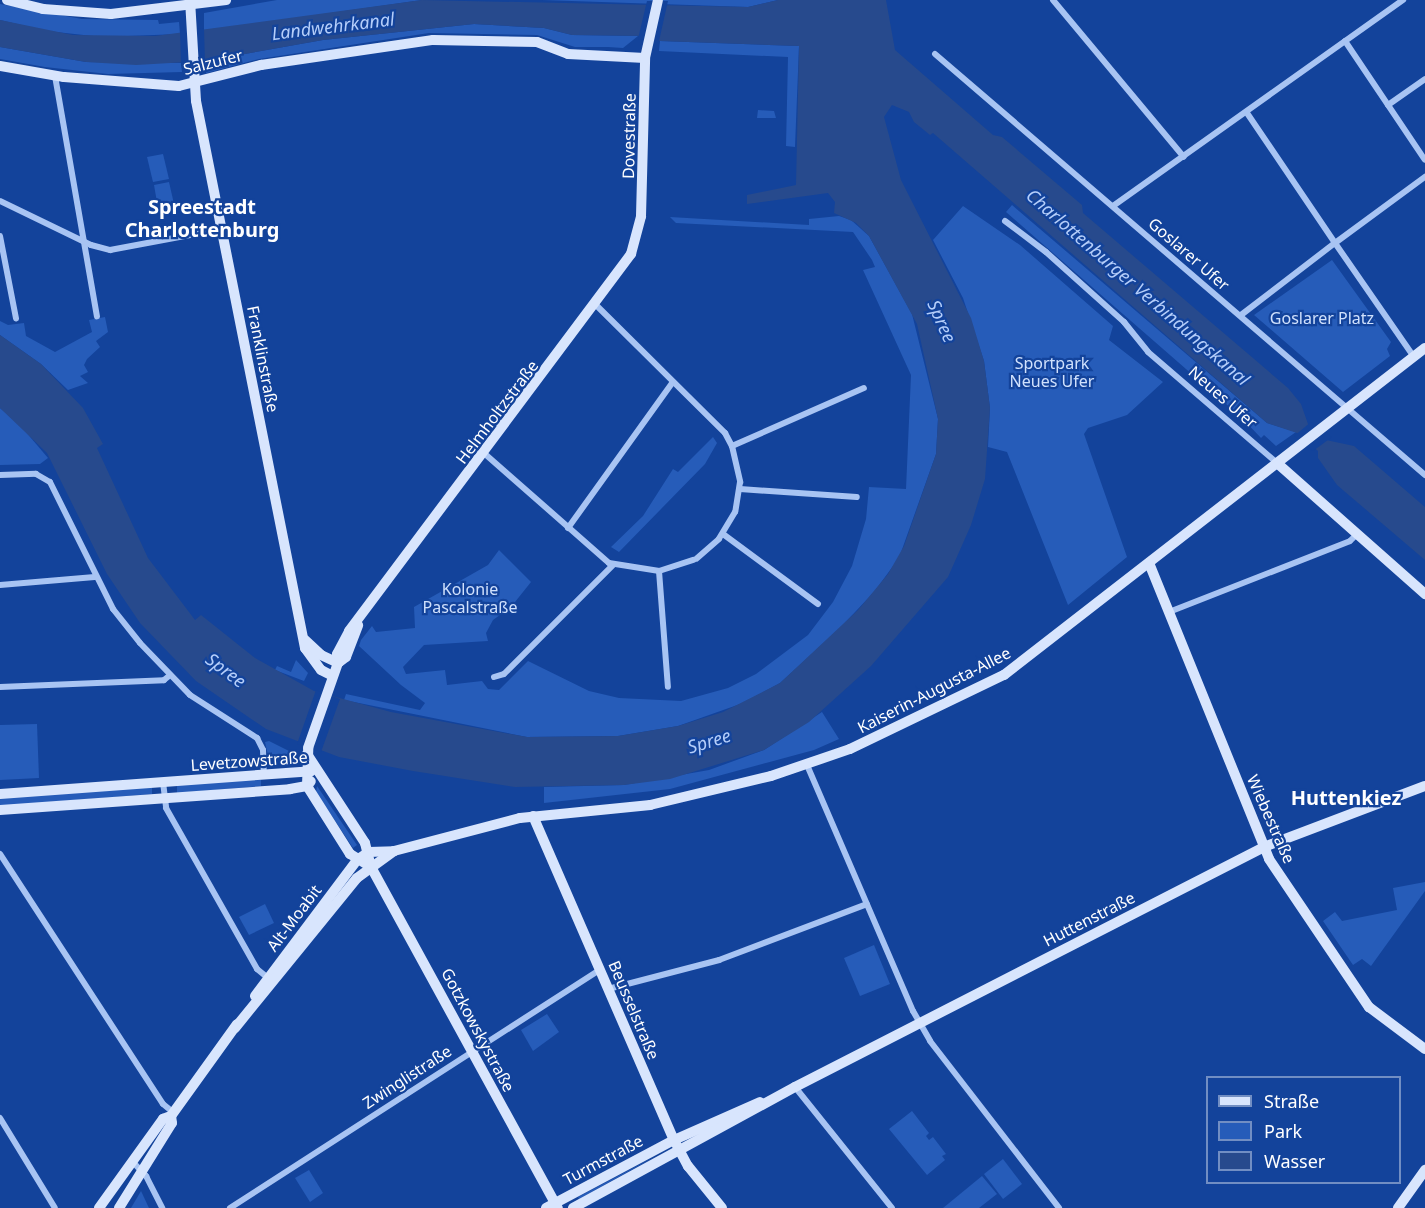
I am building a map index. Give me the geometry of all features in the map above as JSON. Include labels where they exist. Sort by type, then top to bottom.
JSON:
[{"type":"main road","points":[[7,0],[43,9],[94,14],[226,0]]},
{"type":"main road","name":"Dovestraße","points":[[641,216],[645,58],[658,0]]},
{"type":"main road","name":"Franklinstraße","points":[[190,3],[194,85],[305,648],[318,667],[333,676]]},
{"type":"main road","name":"Salzufer","points":[[0,66],[55,76],[194,85],[261,65],[434,40],[537,42],[568,54],[645,58]]},
{"type":"main road","name":"Helmholtzstraße","points":[[308,751],[338,663],[340,647],[632,254],[641,216]]},
{"type":"main road","points":[[1348,408],[1425,348]]},
{"type":"main road","name":"Kaiserin-Augusta-Allee","points":[[533,816],[657,803],[807,765],[856,746],[1004,675],[1348,408]]},
{"type":"main road","name":"Neues Ufer","points":[[1277,464],[1425,594]]},
{"type":"main road","name":"Wiebestraße","points":[[1149,563],[1264,847],[1369,1007],[1425,1050]]},
{"type":"main road","points":[[305,640],[321,655],[338,663]]},
{"type":"main road","points":[[308,751],[307,786],[357,860],[370,867]]},
{"type":"main road","name":"Gotzkowskystraße","points":[[308,751],[369,852],[370,867],[472,1051],[553,1206]]},
{"type":"main road","name":"Levetzowstraße","points":[[0,794],[318,771]]},
{"type":"main road","name":"Levetzowstraße","points":[[0,810],[307,786],[318,771]]},
{"type":"main road","points":[[264,774],[266,790]]},
{"type":"main road","name":"Huttenstraße","points":[[674,1140],[775,1097],[1264,847],[1425,786]]},
{"type":"main road","name":"Alt-Moabit","points":[[99,1208],[163,1119],[172,1114],[235,1028],[268,978],[357,860],[369,852],[394,851],[533,816]]},
{"type":"main road","name":"Beusselstraße","points":[[533,816],[674,1140],[680,1152],[722,1208]]},
{"type":"main road","name":"Alt-Moabit","points":[[235,1028],[357,878],[394,851]]},
{"type":"main road","name":"Huttenstraße","points":[[680,1152],[775,1097]]},
{"type":"main road","name":"Alt-Moabit","points":[[119,1208],[172,1123],[172,1114]]},
{"type":"main road","name":"Turmstraße","points":[[553,1206],[674,1140]]},
{"type":"main road","name":"Turmstraße","points":[[573,1208],[680,1152]]},
{"type":"main road","points":[[1398,1208],[1425,1170]]},
{"type":"street","points":[[1053,0],[1184,157]]},
{"type":"street","points":[[1113,206],[1403,0]]},
{"type":"street","points":[[1345,41],[1425,160]]},
{"type":"street","name":"Goslarer Ufer","points":[[935,54],[1425,475]]},
{"type":"street","points":[[55,76],[97,316]]},
{"type":"street","points":[[1388,105],[1425,80]]},
{"type":"street","points":[[1247,113],[1414,357]]},
{"type":"street","points":[[1240,315],[1425,177]]},
{"type":"street","points":[[0,201],[104,249],[129,249],[222,229]]},
{"type":"street","name":"Neues Ufer","points":[[1005,221],[1046,252],[1124,322],[1148,352],[1277,464]]},
{"type":"street","points":[[0,236],[16,318]]},
{"type":"street","points":[[485,454],[613,565],[659,571],[695,560],[723,534],[735,512],[740,489],[731,444],[596,305]]},
{"type":"street","points":[[568,528],[673,382]]},
{"type":"street","points":[[731,444],[864,388]]},
{"type":"street","points":[[0,475],[36,474],[50,482],[95,577],[129,630],[169,675],[211,710],[257,738],[263,750],[264,774]]},
{"type":"street","points":[[740,489],[857,497]]},
{"type":"street","points":[[723,534],[818,604]]},
{"type":"street","points":[[1169,612],[1350,541],[1356,535]]},
{"type":"street","points":[[495,677],[504,674],[613,565]]},
{"type":"street","points":[[659,571],[669,687]]},
{"type":"street","points":[[0,585],[95,577]]},
{"type":"street","points":[[0,687],[164,680],[169,675]]},
{"type":"street","points":[[807,765],[919,1023],[1059,1208]]},
{"type":"street","points":[[163,782],[166,808],[250,957],[268,978]]},
{"type":"street","points":[[0,854],[163,1104],[172,1114]]},
{"type":"street","points":[[608,989],[718,960],[867,904]]},
{"type":"street","name":"Zwinglistraße","points":[[230,1208],[600,970]]},
{"type":"street","points":[[795,1087],[892,1208]]},
{"type":"street","points":[[0,1118],[55,1208]]},
{"type":"street","points":[[132,1161],[141,1170],[162,1208]]},
{"type":"green space","points":[[277,0],[422,0],[204,31],[204,13]]},
{"type":"green space","points":[[542,0],[778,0],[748,7]]},
{"type":"green space","points":[[0,4],[82,19],[158,20],[159,24],[179,22],[180,34],[102,37],[47,31],[0,20]]},
{"type":"green space","points":[[474,24],[544,28],[572,35],[638,36],[623,48],[575,47],[537,35],[429,33],[259,59],[206,73],[205,69],[205,61],[323,40]]},
{"type":"green space","points":[[660,41],[799,46],[795,147],[786,146],[788,57],[659,51]]},
{"type":"green space","points":[[0,47],[86,62],[181,63],[182,72],[108,74],[45,67],[0,59]]},
{"type":"green space","points":[[758,110],[774,111],[776,118],[757,118]]},
{"type":"green space","points":[[163,154],[169,179],[153,182],[147,157]]},
{"type":"green space","points":[[169,182],[174,204],[158,208],[154,185]]},
{"type":"green space","points":[[1012,205],[1267,423],[1296,432],[1276,446],[1264,435],[1261,438],[1241,417],[1006,212]]},
{"type":"green space","name":"Sportpark Neues Ufer","points":[[963,206],[1020,245],[1113,326],[1109,340],[1163,382],[1127,415],[1088,428],[1084,434],[1127,557],[1068,605],[1007,452],[988,447],[990,408],[984,361],[963,298],[933,240]]},
{"type":"green space","name":"Kolonie Pascalstraße","points":[[839,216],[851,220],[869,236],[912,314],[938,419],[936,454],[899,558],[874,592],[838,630],[780,683],[743,703],[678,726],[618,736],[527,737],[344,700],[346,694],[420,710],[425,703],[401,685],[359,646],[361,640],[372,626],[376,632],[415,628],[414,607],[488,565],[499,550],[531,582],[511,607],[493,620],[486,633],[488,641],[424,645],[403,667],[406,674],[445,670],[447,685],[482,681],[488,689],[499,690],[528,661],[589,691],[619,698],[681,701],[728,688],[756,674],[808,635],[833,602],[852,566],[866,519],[869,487],[906,489],[911,375],[863,270],[875,267],[853,232],[676,223],[670,217],[809,225],[809,219]]},
{"type":"green space","name":"Goslarer Platz","points":[[1332,260],[1391,342],[1387,349],[1390,356],[1343,392],[1254,315]]},
{"type":"green space","points":[[105,317],[108,332],[96,341],[100,347],[84,365],[88,372],[80,376],[88,383],[68,390],[41,364],[0,335],[0,321],[8,325],[24,323],[26,336],[55,352],[92,332],[89,320]]},
{"type":"green space","points":[[0,408],[20,425],[48,458],[40,464],[0,465]]},
{"type":"green space","points":[[713,437],[717,443],[705,464],[619,552],[611,547],[643,516],[673,469],[678,472]]},
{"type":"green space","points":[[296,660],[308,673],[304,681],[275,670],[277,666],[291,672]]},
{"type":"green space","points":[[822,712],[839,739],[814,750],[670,789],[544,803],[544,787],[624,785],[709,770],[764,750]]},
{"type":"green space","points":[[37,724],[39,778],[0,780],[0,725]]},
{"type":"green space","points":[[269,741],[293,753],[293,757],[269,760],[265,742]]},
{"type":"green space","points":[[261,780],[261,786],[177,793],[177,784]]},
{"type":"green space","points":[[317,786],[357,845],[353,848],[316,792]]},
{"type":"green space","points":[[152,787],[152,794],[0,806],[0,797]]},
{"type":"green space","points":[[1425,882],[1425,891],[1371,966],[1362,959],[1353,965],[1323,921],[1335,912],[1342,921],[1397,910],[1393,888]]},
{"type":"green space","points":[[265,904],[274,923],[249,935],[239,917]]},
{"type":"green space","points":[[874,945],[890,984],[860,996],[844,958]]},
{"type":"green space","points":[[547,1014],[559,1032],[533,1051],[521,1030]]},
{"type":"green space","points":[[912,1111],[929,1133],[926,1136],[929,1140],[933,1137],[946,1154],[942,1156],[945,1160],[927,1175],[889,1129]]},
{"type":"green space","points":[[658,1155],[579,1199],[578,1197]]},
{"type":"green space","points":[[1003,1159],[1022,1184],[1003,1199],[984,1174]]},
{"type":"green space","points":[[309,1170],[323,1193],[310,1202],[295,1178]]},
{"type":"green space","points":[[982,1176],[997,1194],[979,1208],[943,1208]]},
{"type":"green space","points":[[141,1191],[149,1208],[131,1208]]},
{"type":"water","points":[[422,0],[748,7],[778,0],[886,0],[895,50],[993,135],[1002,137],[1082,205],[1083,213],[1288,388],[1301,404],[1308,424],[1326,440],[1354,446],[1425,507],[1425,560],[1337,485],[1318,458],[1318,451],[1297,433],[1267,423],[933,133],[930,135],[914,122],[909,112],[892,105],[884,117],[901,180],[971,318],[984,361],[990,408],[985,479],[971,525],[948,577],[871,666],[809,722],[764,750],[670,779],[624,785],[515,787],[339,757],[266,729],[196,681],[140,623],[107,574],[47,453],[0,408],[0,335],[41,364],[83,408],[103,444],[97,448],[148,558],[195,620],[201,615],[255,658],[314,691],[391,712],[527,737],[618,736],[678,726],[723,712],[780,683],[858,610],[888,574],[904,546],[936,454],[938,419],[917,324],[869,236],[856,223],[834,213],[835,202],[828,193],[747,204],[747,195],[796,185],[799,46],[660,41],[648,40],[648,36],[572,35],[544,28],[474,24],[323,40],[205,61],[136,65],[86,62],[0,47],[0,20],[73,35],[155,36]]},
{"type":"pier","points":[[647,1],[668,1],[659,41],[638,39]]},
{"type":"pier","points":[[204,28],[205,64],[181,66],[180,31]]},
{"type":"pier","points":[[1311,422],[1332,437],[1313,451],[1294,436]]},
{"type":"pier","points":[[316,690],[340,699],[321,752],[297,744]]},
{"type":"district","name":"Spreestadt Charlottenburg","points":[[202,218]]},
{"type":"district","name":"Huttenkiez","points":[[1346,797]]},
{"type":"water label","name":"Landwehrkanal","points":[[333,26]]},
{"type":"water label","name":"Charlottenburger Verbindungskanal","points":[[1138,287]]},
{"type":"water label","name":"Spree","points":[[942,321]]},
{"type":"water label","name":"Spree","points":[[226,670]]},
{"type":"water label","name":"Spree","points":[[709,741]]}]
